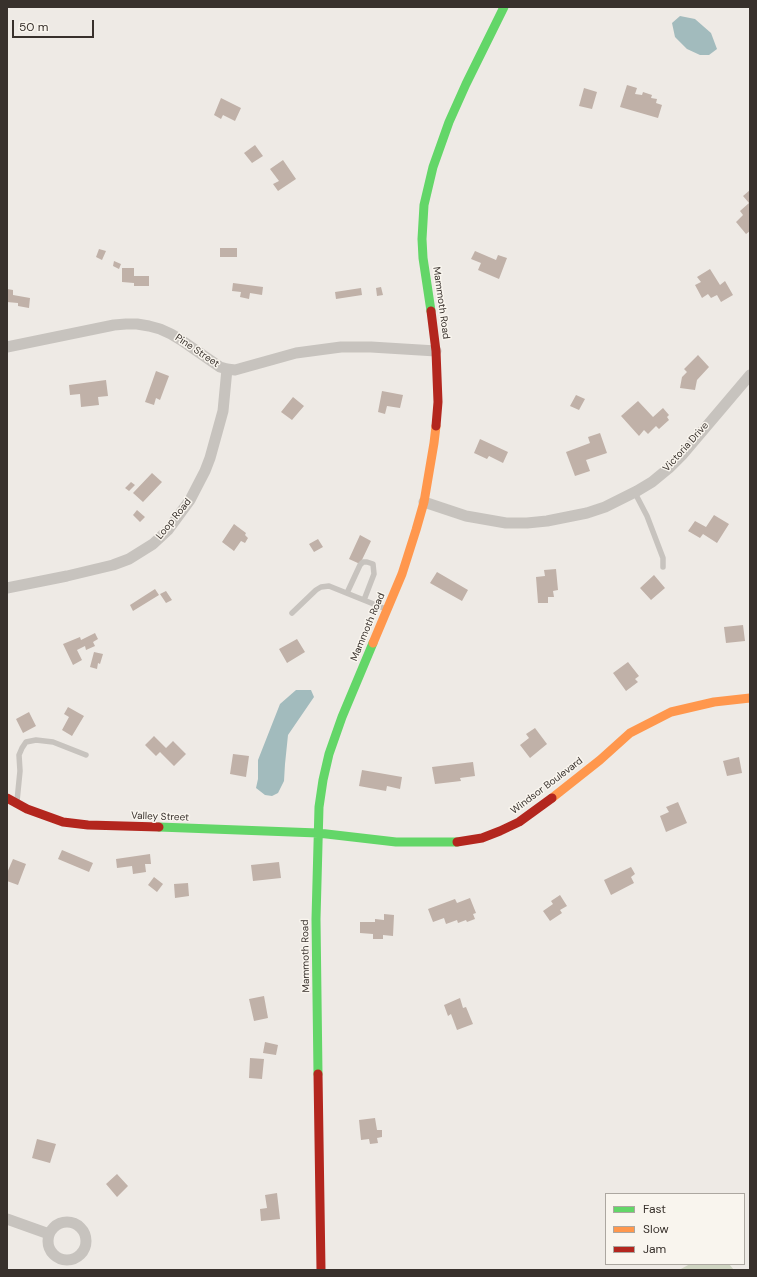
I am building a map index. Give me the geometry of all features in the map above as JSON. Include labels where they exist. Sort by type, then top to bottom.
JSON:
[{"type":"main road","name":"Mammoth Road","points":[[321,1270],[316,919],[319,807],[329,754],[342,717],[388,610],[404,567],[424,502],[436,425],[438,402],[433,321],[423,258],[422,239],[424,205],[433,167],[449,122],[504,7]]},
{"type":"main road","name":"Windsor Boulevard","points":[[318,833],[408,842],[460,842],[482,838],[519,822],[535,812],[630,734],[653,721],[671,712],[701,704],[750,698]]},
{"type":"main road","name":"Valley Street","points":[[7,798],[26,808],[63,822],[88,825],[318,833]]},
{"type":"street","name":"Pine Street","points":[[7,348],[114,325],[137,324],[160,329],[171,334],[220,367],[234,370],[296,353],[341,347],[370,347],[436,351]]},
{"type":"street","name":"Loop Road","points":[[7,588],[67,576],[129,559],[153,544],[168,530],[190,500],[210,458],[223,411],[227,369]]},
{"type":"street","name":"Victoria Drive","points":[[424,502],[466,516],[506,523],[527,523],[567,518],[605,507],[635,493],[663,473],[683,454],[750,375]]},
{"type":"street","points":[[7,1219],[49,1234]]},
{"type":"lane","points":[[635,493],[647,516],[663,558],[663,567]]},
{"type":"lane","points":[[347,593],[360,565],[363,562],[373,564],[374,574],[364,600]]},
{"type":"lane","points":[[292,613],[316,590],[321,587],[330,586],[388,610]]},
{"type":"lane","points":[[17,803],[20,771],[19,755],[26,742],[36,740],[53,742],[86,755]]},
{"type":"green space","points":[[688,1265],[730,1265],[734,1270],[679,1270]]},
{"type":"water","points":[[680,16],[695,19],[711,33],[717,49],[709,55],[700,55],[687,49],[675,37],[672,23]]},
{"type":"water","points":[[296,690],[311,690],[314,697],[288,735],[284,781],[278,793],[272,796],[265,795],[256,788],[258,779],[258,760],[280,704]]},
{"type":"building","points":[[627,85],[637,88],[635,94],[642,95],[643,92],[652,95],[651,98],[657,99],[656,103],[662,105],[658,118],[620,107]]},
{"type":"building","points":[[584,88],[597,92],[592,109],[579,106]]},
{"type":"building","points":[[221,98],[241,108],[235,121],[223,115],[221,119],[214,115]]},
{"type":"building","points":[[255,145],[263,156],[252,163],[244,153]]},
{"type":"building","points":[[283,160],[296,179],[278,191],[273,184],[279,181],[270,169]]},
{"type":"building","points":[[750,190],[750,231],[746,234],[736,222],[743,215],[740,211],[749,203],[743,196]]},
{"type":"building","points":[[220,248],[237,248],[237,257],[220,257]]},
{"type":"building","points":[[99,249],[106,251],[102,260],[96,257]]},
{"type":"building","points":[[475,251],[496,260],[498,255],[507,258],[499,279],[478,270],[481,263],[471,259]]},
{"type":"building","points":[[114,261],[121,264],[119,269],[113,266]]},
{"type":"building","points":[[122,268],[134,268],[134,276],[149,276],[149,286],[134,286],[134,283],[122,282]]},
{"type":"building","points":[[710,269],[720,285],[725,281],[733,295],[721,302],[717,295],[711,298],[708,294],[702,298],[695,285],[701,282],[697,277]]},
{"type":"building","points":[[233,283],[263,287],[262,295],[250,293],[249,299],[240,297],[241,292],[232,291]]},
{"type":"building","points":[[381,287],[383,295],[377,296],[376,288]]},
{"type":"building","points":[[361,288],[362,295],[336,299],[335,292]]},
{"type":"building","points":[[7,289],[13,290],[13,295],[30,298],[29,308],[18,306],[18,303],[7,302]]},
{"type":"building","points":[[698,355],[709,367],[697,380],[695,390],[680,388],[682,377],[687,372],[684,369]]},
{"type":"building","points":[[156,371],[169,376],[160,400],[156,398],[154,405],[145,402]]},
{"type":"building","points":[[106,380],[108,396],[98,397],[99,405],[81,407],[80,394],[70,395],[69,385]]},
{"type":"building","points":[[382,391],[403,395],[400,408],[387,406],[385,414],[378,412]]},
{"type":"building","points":[[576,395],[585,399],[579,410],[570,406]]},
{"type":"building","points":[[293,397],[304,406],[292,420],[281,412]]},
{"type":"building","points":[[638,401],[653,417],[663,408],[669,415],[667,417],[669,420],[659,429],[656,426],[648,434],[644,430],[639,436],[621,416]]},
{"type":"building","points":[[600,433],[607,453],[586,460],[590,471],[575,476],[566,452],[590,443],[588,437]]},
{"type":"building","points":[[480,439],[508,452],[503,463],[489,456],[487,459],[474,453]]},
{"type":"building","points":[[152,473],[162,482],[143,502],[133,493]]},
{"type":"building","points":[[131,482],[135,485],[129,491],[125,488]]},
{"type":"building","points":[[137,510],[145,517],[140,522],[133,515]]},
{"type":"building","points":[[714,515],[729,524],[717,543],[703,534],[700,538],[688,531],[695,521],[706,527]]},
{"type":"building","points":[[234,524],[246,533],[245,535],[248,538],[245,543],[241,541],[234,551],[222,542]]},
{"type":"building","points":[[360,535],[371,541],[360,564],[349,559]]},
{"type":"building","points":[[318,539],[323,547],[314,552],[309,544]]},
{"type":"building","points":[[556,569],[558,590],[553,591],[554,597],[548,597],[548,603],[538,603],[536,577],[545,576],[544,570]]},
{"type":"building","points":[[437,572],[468,590],[462,601],[430,583]]},
{"type":"building","points":[[654,575],[665,588],[651,600],[640,588]]},
{"type":"building","points":[[155,589],[159,595],[133,611],[130,605]]},
{"type":"building","points":[[166,591],[172,600],[166,603],[160,594]]},
{"type":"building","points":[[743,625],[745,641],[726,643],[724,627]]},
{"type":"building","points":[[95,633],[98,639],[93,642],[95,646],[86,650],[85,646],[77,650],[82,660],[73,665],[63,644],[80,637],[81,640]]},
{"type":"building","points":[[297,639],[305,652],[287,663],[279,649]]},
{"type":"building","points":[[94,652],[103,654],[100,664],[98,663],[97,669],[90,667]]},
{"type":"building","points":[[628,662],[639,676],[635,679],[638,682],[626,691],[613,673]]},
{"type":"building","points":[[68,707],[84,716],[72,736],[62,730],[69,717],[64,714]]},
{"type":"building","points":[[29,712],[36,726],[23,733],[16,719]]},
{"type":"building","points":[[535,728],[547,744],[530,758],[520,745],[529,738],[526,734]]},
{"type":"building","points":[[154,736],[166,748],[173,741],[186,754],[174,766],[160,752],[156,756],[145,745]]},
{"type":"building","points":[[233,754],[249,756],[246,777],[230,774]]},
{"type":"building","points":[[739,757],[742,773],[727,776],[723,761]]},
{"type":"building","points":[[473,762],[475,776],[460,778],[461,781],[435,784],[432,767]]},
{"type":"building","points":[[362,770],[402,777],[400,789],[387,786],[386,791],[359,786]]},
{"type":"building","points":[[678,802],[687,823],[666,832],[660,816],[669,812],[666,807]]},
{"type":"building","points":[[62,850],[93,863],[89,872],[58,859]]},
{"type":"building","points":[[150,854],[151,864],[145,864],[146,872],[133,874],[132,866],[117,868],[116,859]]},
{"type":"building","points":[[13,859],[26,864],[18,885],[7,881],[7,873]]},
{"type":"building","points":[[279,862],[281,878],[253,881],[251,865]]},
{"type":"building","points":[[631,867],[635,874],[631,877],[634,883],[611,895],[604,880]]},
{"type":"building","points":[[154,877],[163,884],[157,892],[148,885]]},
{"type":"building","points":[[188,883],[189,896],[175,898],[174,884]]},
{"type":"building","points":[[560,895],[567,906],[560,910],[562,913],[550,921],[543,911],[553,904],[551,901]]},
{"type":"building","points":[[470,898],[476,913],[473,914],[475,919],[458,923],[457,920],[446,924],[444,918],[433,922],[428,909],[455,899],[457,903]]},
{"type":"building","points":[[384,914],[394,915],[393,936],[383,935],[383,939],[373,939],[373,934],[360,933],[360,922],[375,922],[375,919],[384,920]]},
{"type":"building","points":[[264,996],[268,1018],[254,1021],[249,999]]},
{"type":"building","points":[[460,998],[463,1008],[466,1007],[473,1024],[457,1030],[451,1014],[448,1016],[444,1005]]},
{"type":"building","points":[[265,1042],[278,1045],[276,1055],[263,1053]]},
{"type":"building","points":[[250,1058],[264,1059],[262,1079],[249,1078]]},
{"type":"building","points":[[375,1118],[377,1130],[382,1130],[382,1137],[377,1138],[378,1143],[370,1144],[369,1139],[361,1140],[359,1120]]},
{"type":"building","points":[[37,1139],[56,1144],[50,1163],[32,1158]]},
{"type":"building","points":[[117,1174],[128,1186],[117,1197],[106,1184]]},
{"type":"building","points":[[277,1193],[280,1219],[261,1221],[260,1209],[267,1208],[265,1195]]},
{"type":"traffic: fast","points":[[431,311],[423,258],[422,239],[424,205],[433,167],[449,122],[504,7]]},
{"type":"traffic: fast","points":[[318,1074],[316,919],[319,807],[329,754],[342,717],[373,643]]},
{"type":"traffic: fast","points":[[159,827],[318,833],[396,842],[457,842]]},
{"type":"traffic: slow","points":[[373,643],[402,574],[416,530],[424,502],[436,426]]},
{"type":"traffic: slow","points":[[552,798],[600,760],[630,733],[671,712],[714,702],[750,698]]},
{"type":"traffic: jam","points":[[431,311],[436,351],[438,402],[436,426]]},
{"type":"traffic: jam","points":[[7,798],[27,809],[63,822],[88,825],[159,827]]},
{"type":"traffic: jam","points":[[457,842],[482,838],[500,831],[519,822],[552,798]]},
{"type":"traffic: jam","points":[[318,1074],[321,1270]]}]
